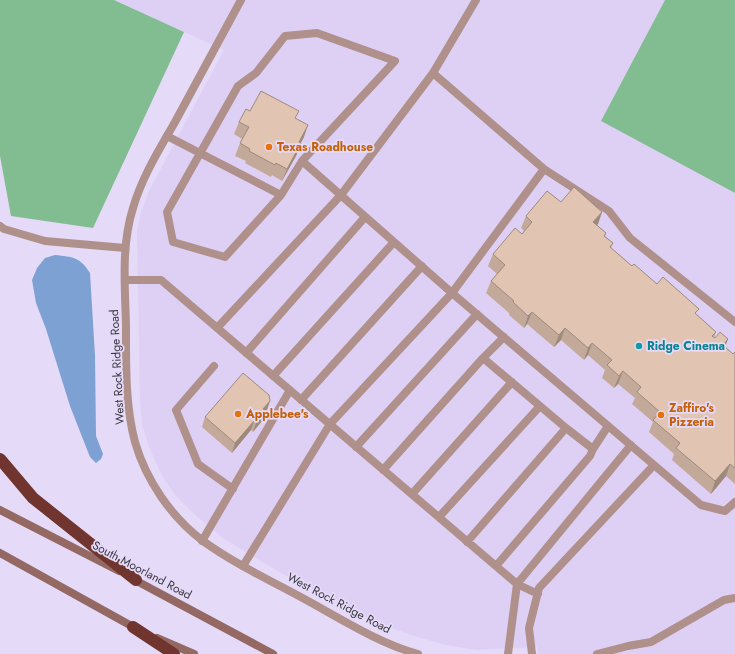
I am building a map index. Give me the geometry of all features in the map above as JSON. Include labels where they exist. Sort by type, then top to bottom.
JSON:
[{"type":"highway","points":[[0,459],[33,498],[136,580]]},
{"type":"highway","points":[[133,627],[174,654]]},
{"type":"main road","name":"South Moorland Road","points":[[0,510],[136,580],[273,654]]},
{"type":"main road","points":[[0,553],[133,627],[194,654]]},
{"type":"street","name":"West Rock Ridge Road","points":[[241,0],[143,180],[131,215],[125,248],[126,360],[129,409],[135,442],[143,463],[155,487],[170,510],[185,526],[202,540],[243,566],[378,639],[418,654]]},
{"type":"street","points":[[217,328],[341,195],[433,73],[476,0]]},
{"type":"street","points":[[317,33],[395,61],[302,161],[281,195],[225,257],[173,242],[167,212],[200,153],[238,86],[256,73],[285,36],[317,33]]},
{"type":"street","points":[[433,73],[544,169],[609,211],[630,238],[735,322]]},
{"type":"street","points":[[167,136],[281,195]]},
{"type":"street","points":[[302,161],[452,293],[701,505],[725,511],[735,502]]},
{"type":"street","points":[[243,566],[330,424],[452,293],[544,169]]},
{"type":"street","points":[[246,353],[365,217]]},
{"type":"street","points":[[0,226],[10,231],[45,241],[125,248]]},
{"type":"street","points":[[273,376],[394,242]]},
{"type":"street","points":[[302,400],[422,266]]},
{"type":"street","points":[[125,280],[161,280],[517,584],[538,594]]},
{"type":"street","points":[[356,447],[477,314]]},
{"type":"street","points":[[383,470],[483,358],[504,337]]},
{"type":"street","points":[[483,358],[593,449]]},
{"type":"street","points":[[214,366],[176,410],[198,464],[232,489]]},
{"type":"street","points":[[412,494],[512,382]]},
{"type":"street","points":[[202,540],[290,390]]},
{"type":"street","points":[[439,517],[540,406]]},
{"type":"street","points":[[496,566],[590,456],[608,426]]},
{"type":"street","points":[[467,542],[566,428]]},
{"type":"street","points":[[508,654],[517,584],[631,445]]},
{"type":"street","points":[[532,654],[529,628],[539,588],[654,465]]},
{"type":"street","points":[[597,654],[629,650],[651,642],[724,600],[735,598]]},
{"type":"shaded area","points":[[114,0],[665,0],[601,121],[735,193],[735,654],[539,654],[537,647],[478,650],[446,645],[414,636],[378,623],[281,573],[224,539],[194,514],[176,496],[162,476],[149,447],[142,424],[140,400],[137,230],[149,191],[224,50]]},
{"type":"green space","points":[[0,0],[114,0],[184,32],[93,228],[11,216],[0,156]]},
{"type":"green space","points":[[665,0],[735,0],[735,193],[601,121]]},
{"type":"water","points":[[55,255],[67,256],[76,259],[83,264],[90,273],[95,356],[96,436],[103,454],[101,459],[96,463],[90,457],[70,406],[46,329],[36,303],[32,280],[37,268],[45,258]]},
{"type":"building","name":"Texas Roadhouse","points":[[261,91],[299,111],[295,118],[308,125],[299,142],[301,143],[287,169],[276,163],[275,165],[249,151],[250,149],[240,143],[249,127],[239,122],[246,109],[250,111]]},
{"type":"building","name":"Ridge Cinema","points":[[574,187],[602,212],[593,222],[606,233],[604,236],[613,243],[610,247],[632,266],[634,264],[657,284],[663,277],[699,309],[695,313],[716,332],[712,336],[715,338],[720,332],[728,339],[723,345],[733,354],[735,352],[735,468],[730,464],[715,481],[676,448],[680,443],[653,420],[660,412],[637,392],[641,387],[623,371],[619,376],[607,365],[612,360],[592,343],[588,348],[565,328],[559,335],[532,312],[528,316],[513,302],[514,301],[491,281],[505,265],[493,254],[515,228],[522,234],[532,222],[526,216],[547,191],[561,202]]},
{"type":"building","name":"Applebee's","points":[[243,373],[269,395],[270,401],[263,409],[266,411],[256,423],[254,421],[235,443],[205,417]]},
{"type":"place","name":"Texas Roadhouse","points":[[269,147]]},
{"type":"place","name":"Ridge Cinema","points":[[639,346]]},
{"type":"place","name":"Applebee's","points":[[238,414]]},
{"type":"place","name":"Zaffiro's Pizzeria","points":[[661,415]]}]
